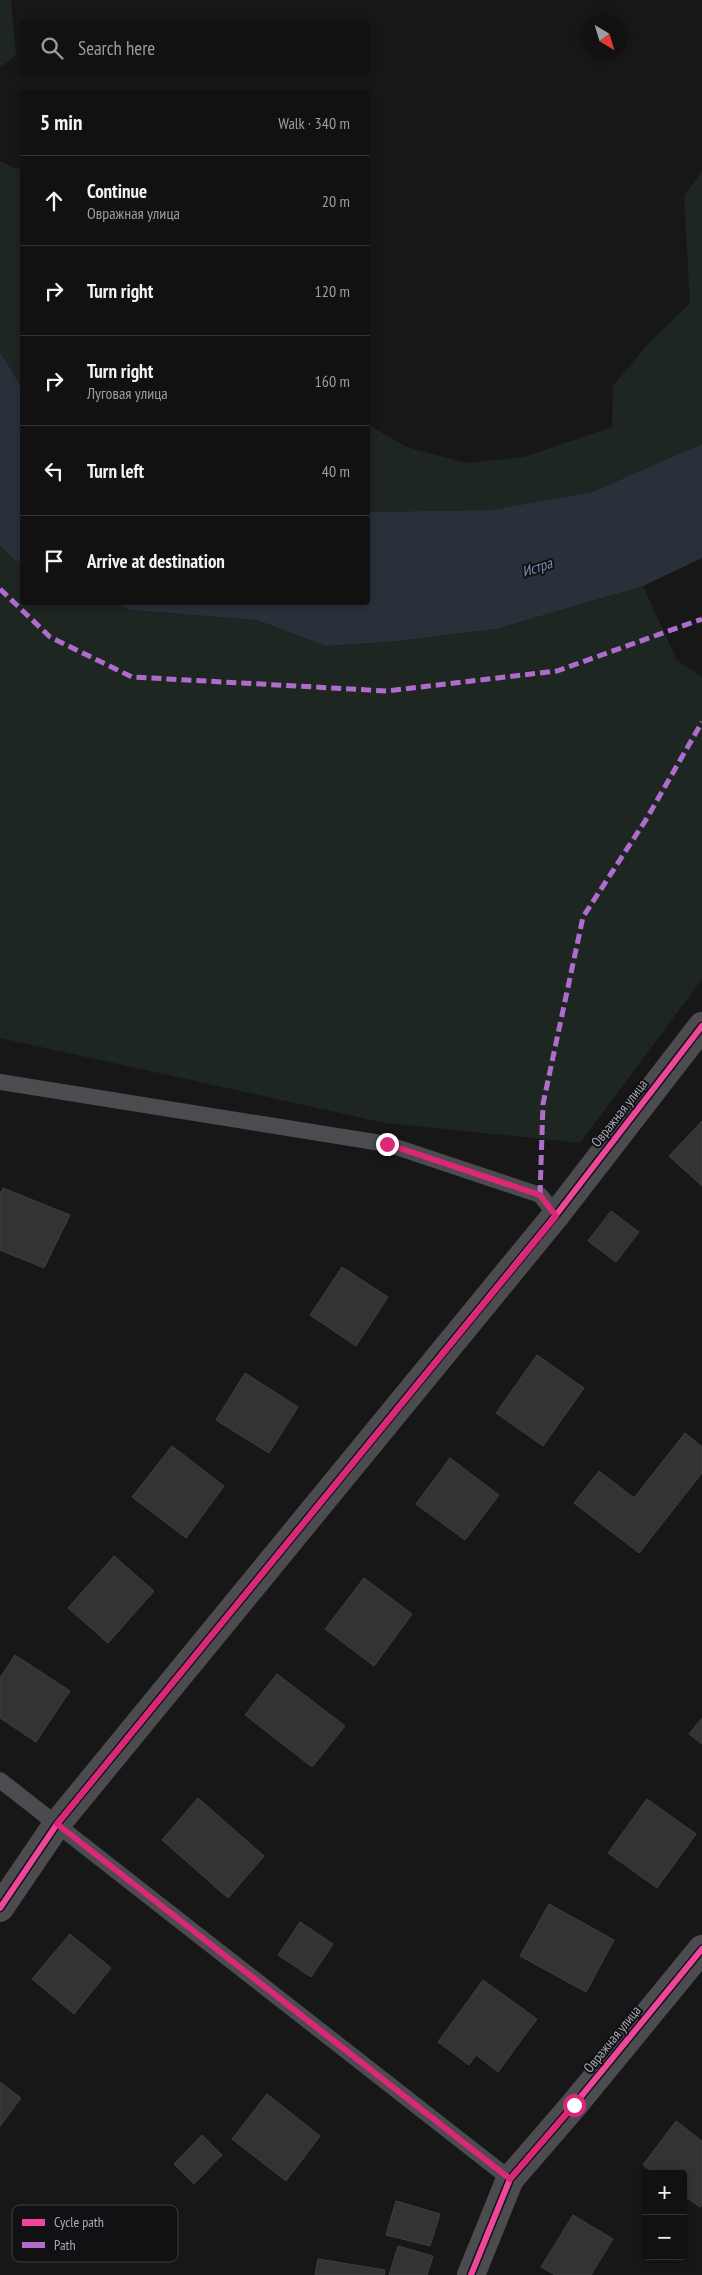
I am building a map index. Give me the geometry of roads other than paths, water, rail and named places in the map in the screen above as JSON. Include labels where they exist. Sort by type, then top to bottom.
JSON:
[{"type":"street","name":"Овражная улица","points":[[0,1908],[57,1824],[556,1216],[702,1026]]},
{"type":"street","name":"Овражная улица","points":[[471,2275],[510,2179],[574,2105],[702,1948]]},
{"type":"lane","points":[[0,1082],[387,1144],[540,1195],[556,1216]]},
{"type":"lane","points":[[0,1780],[510,2179]]},
{"type":"water","points":[[0,352],[20,385],[20,562],[13,559],[0,545]]},
{"type":"water","name":"Истра","points":[[702,444],[702,558],[643,586],[496,629],[388,642],[326,646],[257,620],[131,610],[119,605],[370,605],[370,512],[492,510],[592,492]]}]
